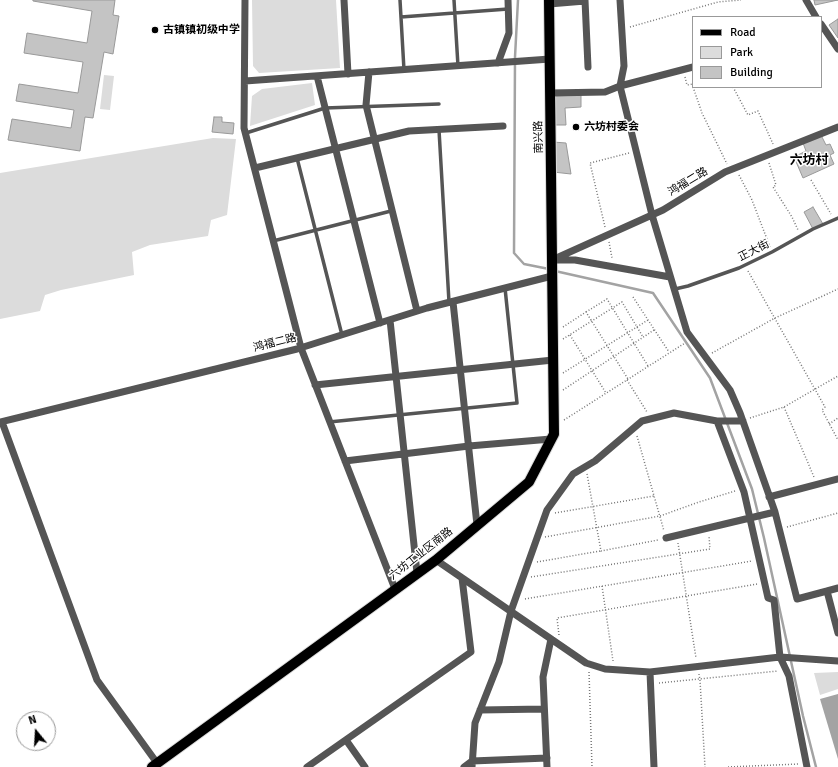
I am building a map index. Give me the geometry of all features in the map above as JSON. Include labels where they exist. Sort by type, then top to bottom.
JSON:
[{"type":"main road","name":"南兴路","points":[[549,2],[552,269]]},
{"type":"main road","name":"六坊工业区南路","points":[[155,765],[436,560],[529,482],[554,434],[552,269]]},
{"type":"street","points":[[245,0],[244,128],[301,348],[395,590]]},
{"type":"street","points":[[344,0],[348,74]]},
{"type":"street","points":[[498,63],[509,33],[508,0]]},
{"type":"street","points":[[620,0],[624,66],[620,86],[652,215],[687,332],[730,390],[743,421],[775,512],[798,599],[838,588]]},
{"type":"street","points":[[806,0],[815,16]]},
{"type":"street","points":[[549,2],[585,1],[588,67]]},
{"type":"street","points":[[822,25],[838,48]]},
{"type":"street","points":[[244,81],[550,59]]},
{"type":"street","points":[[550,93],[605,92],[620,86],[692,67]]},
{"type":"street","points":[[369,72],[366,106],[417,311]]},
{"type":"street","points":[[317,76],[380,323]]},
{"type":"street","points":[[255,168],[409,131],[503,126]]},
{"type":"street","name":"鸿福二路","points":[[1,422],[301,348],[417,311],[505,288],[552,269],[607,235],[663,210],[733,169],[838,127]]},
{"type":"street","points":[[552,269],[575,260],[670,277]]},
{"type":"street","points":[[451,302],[461,369],[477,525]]},
{"type":"street","points":[[390,320],[417,573]]},
{"type":"street","points":[[315,385],[553,360]]},
{"type":"street","points":[[472,764],[475,723],[499,662],[511,611],[547,510],[573,474],[595,461],[642,421],[674,413],[717,421],[743,421]]},
{"type":"street","points":[[717,421],[743,488],[768,598],[774,600],[780,656],[789,676],[807,766]]},
{"type":"street","points":[[1,422],[97,680],[155,765]]},
{"type":"street","points":[[345,461],[469,446],[551,439]]},
{"type":"street","points":[[769,497],[838,478]]},
{"type":"street","points":[[666,538],[775,512]]},
{"type":"street","points":[[436,560],[588,664],[605,669],[650,672],[780,656],[838,660]]},
{"type":"street","points":[[307,767],[471,652],[462,578]]},
{"type":"street","points":[[827,591],[838,633]]},
{"type":"street","points":[[547,767],[543,677],[551,639]]},
{"type":"street","points":[[650,672],[654,767]]},
{"type":"street","points":[[480,710],[544,709]]},
{"type":"street","points":[[346,740],[365,767]]},
{"type":"street","points":[[464,767],[472,764],[547,758]]},
{"type":"lane","points":[[400,0],[404,70]]},
{"type":"lane","points":[[454,0],[458,66]]},
{"type":"lane","points":[[401,17],[508,9]]},
{"type":"lane","points":[[246,133],[325,108],[440,104]]},
{"type":"lane","points":[[439,130],[451,302]]},
{"type":"lane","points":[[297,158],[342,335]]},
{"type":"lane","points":[[273,241],[391,211]]},
{"type":"lane","name":"正大街","points":[[674,289],[688,286],[745,266],[801,235],[836,219]]},
{"type":"lane","points":[[329,422],[516,403],[505,288]]},
{"type":"path","points":[[622,30],[718,2],[741,0]]},
{"type":"path","points":[[683,69],[687,85],[692,84]]},
{"type":"path","points":[[694,88],[702,113],[752,200],[772,252]]},
{"type":"path","points":[[734,88],[748,115],[758,112],[776,151]]},
{"type":"path","points":[[614,268],[590,163],[636,152]]},
{"type":"path","points":[[766,156],[776,185],[773,187],[792,217],[801,235]]},
{"type":"path","points":[[811,180],[836,219]]},
{"type":"path","points":[[745,266],[825,407],[822,410],[838,440]]},
{"type":"path","points":[[705,357],[775,318],[838,289]]},
{"type":"path","points":[[633,297],[669,353]]},
{"type":"path","points":[[553,333],[606,299],[648,366]]},
{"type":"path","points":[[553,346],[622,302],[643,337]]},
{"type":"path","points":[[586,312],[651,419]]},
{"type":"path","points":[[553,380],[648,320]]},
{"type":"path","points":[[553,396],[654,330]]},
{"type":"path","points":[[570,335],[606,393]]},
{"type":"path","points":[[554,426],[680,346]]},
{"type":"path","points":[[743,421],[784,407],[838,376]]},
{"type":"path","points":[[784,407],[817,484]]},
{"type":"path","points":[[829,424],[838,418]]},
{"type":"path","points":[[529,563],[666,538],[634,428]]},
{"type":"path","points":[[586,466],[601,551]]},
{"type":"path","points":[[537,539],[660,516],[743,488]]},
{"type":"path","points":[[545,515],[654,496]]},
{"type":"path","points":[[780,529],[838,513]]},
{"type":"path","points":[[523,578],[710,548],[708,528]]},
{"type":"path","points":[[677,536],[700,680],[705,767]]},
{"type":"path","points":[[515,600],[759,560]]},
{"type":"path","points":[[560,645],[557,618],[764,583]]},
{"type":"path","points":[[602,586],[614,670]]},
{"type":"path","points":[[588,664],[592,767]]},
{"type":"path","points":[[651,683],[700,680],[786,671]]},
{"type":"path","points":[[728,767],[807,766]]},
{"type":"green space","points":[[252,0],[336,0],[340,68],[259,73],[253,66]]},
{"type":"green space","points":[[104,75],[114,76],[110,110],[100,109]]},
{"type":"green space","points":[[312,83],[315,105],[250,126],[252,96],[262,89]]},
{"type":"green space","points":[[213,138],[236,139],[227,215],[211,220],[208,236],[150,245],[132,252],[134,275],[61,290],[45,295],[40,311],[0,319],[0,173]]},
{"type":"green space","points":[[838,672],[838,689],[820,695],[814,673]]},
{"type":"shaded area","points":[[838,694],[838,759],[820,699]]},
{"type":"building","points":[[33,0],[115,0],[113,15],[119,16],[113,54],[104,52],[93,118],[85,117],[80,151],[8,140],[12,119],[71,128],[74,110],[16,101],[19,84],[78,93],[83,62],[24,53],[27,33],[87,43],[92,11]]},
{"type":"building","points":[[814,0],[838,0],[815,5]]},
{"type":"building","points":[[838,19],[838,38],[829,25]]},
{"type":"building","points":[[581,95],[581,107],[565,108],[566,125],[553,125],[553,96]]},
{"type":"building","points":[[214,117],[222,117],[222,122],[234,123],[233,134],[212,132]]},
{"type":"building","points":[[821,135],[826,145],[830,144],[834,153],[830,155],[834,164],[803,178],[794,157],[806,151],[803,143]]},
{"type":"building","points":[[553,142],[566,143],[571,174],[553,172]]},
{"type":"building","points":[[813,207],[823,224],[813,229],[804,212]]},
{"type":"waterway","points":[[518,0],[515,57],[514,253],[524,264],[549,269]]},
{"type":"waterway","points":[[555,271],[653,293],[710,378],[752,489],[803,716],[816,767]]},
{"type":"place","name":"古镇镇初级中学","points":[[155,30]]},
{"type":"place","name":"六坊村委会","points":[[576,127]]},
{"type":"district","name":"六坊村","points":[[809,161]]}]
